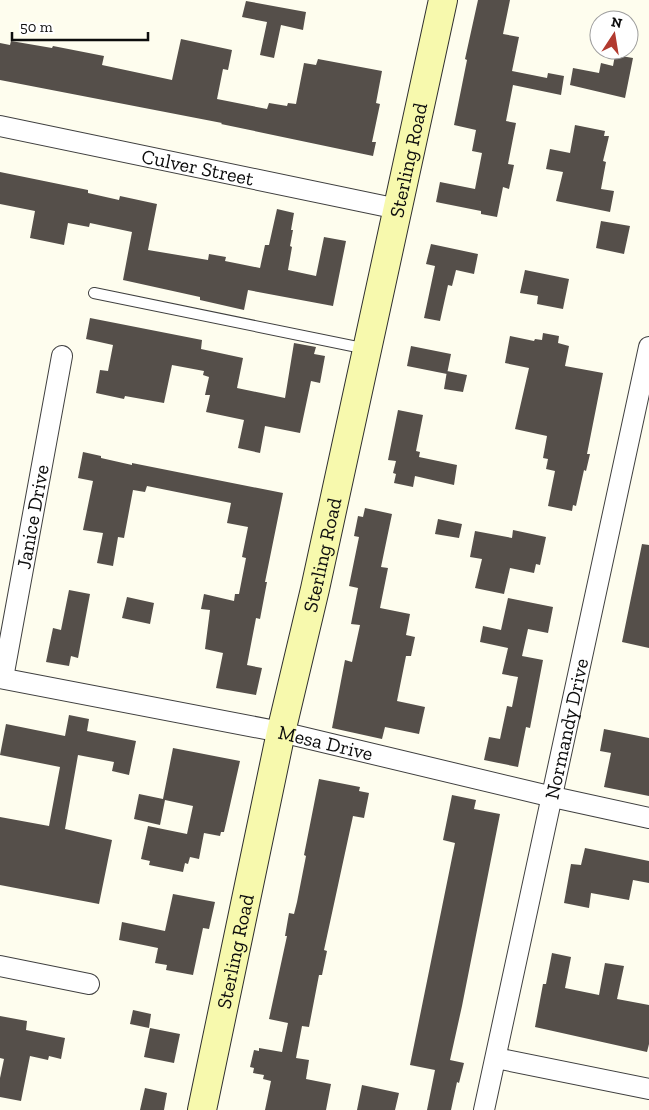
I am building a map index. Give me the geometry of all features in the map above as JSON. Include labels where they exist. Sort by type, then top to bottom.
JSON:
[{"type":"street","name":"Sterling Road","points":[[202,1110],[281,732],[315,590],[443,0]]},
{"type":"street","name":"Culver Street","points":[[0,126],[398,208]]},
{"type":"street","name":"Normandy Drive","points":[[484,1110],[649,347]]},
{"type":"street","name":"Janice Drive","points":[[1,678],[62,356]]},
{"type":"street","name":"Mesa Drive","points":[[1,678],[281,732],[649,818]]},
{"type":"street","points":[[0,966],[89,984]]},
{"type":"street","points":[[496,1058],[649,1089]]},
{"type":"lane","points":[[94,293],[368,349]]},
{"type":"building","points":[[478,0],[510,0],[503,34],[519,37],[512,71],[547,78],[548,73],[564,76],[561,95],[513,85],[506,121],[516,123],[508,164],[514,165],[509,189],[503,187],[497,217],[481,214],[481,211],[436,202],[440,182],[475,189],[482,153],[472,151],[476,130],[454,125],[467,60],[465,59]]},
{"type":"building","points":[[246,1],[306,12],[303,30],[281,25],[274,58],[260,55],[267,22],[242,17]]},
{"type":"building","points":[[181,39],[232,50],[228,70],[223,69],[217,99],[267,109],[269,103],[287,106],[288,103],[296,104],[304,63],[316,65],[318,59],[382,71],[376,103],[380,104],[372,142],[376,142],[373,156],[222,123],[0,80],[0,43],[10,45],[11,41],[52,48],[53,46],[104,56],[102,65],[172,80]]},
{"type":"building","points":[[614,60],[633,60],[625,98],[570,85],[573,68],[599,73],[601,63],[613,66]]},
{"type":"building","points":[[575,125],[605,131],[604,136],[609,136],[603,161],[606,162],[601,189],[614,191],[610,212],[556,201],[563,172],[546,169],[550,149],[570,153]]},
{"type":"building","points":[[0,172],[88,190],[88,193],[119,200],[120,196],[157,204],[148,250],[208,260],[209,254],[226,257],[225,261],[260,268],[265,245],[269,245],[277,209],[294,213],[290,246],[292,247],[288,270],[316,276],[324,237],[346,241],[333,306],[248,290],[244,310],[200,300],[200,297],[123,280],[132,232],[90,223],[89,227],[68,223],[64,245],[30,238],[35,211],[0,204]]},
{"type":"building","points":[[601,221],[630,226],[624,254],[596,248]]},
{"type":"building","points":[[431,244],[478,254],[474,274],[456,270],[452,286],[448,285],[440,321],[424,318],[435,266],[426,264]]},
{"type":"building","points":[[525,270],[569,279],[563,309],[537,304],[538,296],[520,293]]},
{"type":"building","points":[[90,318],[202,340],[201,349],[243,358],[237,388],[285,398],[294,343],[316,347],[314,354],[325,356],[320,383],[311,381],[300,433],[265,426],[260,453],[238,448],[244,420],[206,412],[210,395],[205,395],[209,377],[203,375],[204,371],[172,365],[164,403],[125,396],[124,399],[96,393],[100,370],[108,371],[113,345],[86,339]]},
{"type":"building","points":[[543,333],[559,336],[558,343],[569,346],[565,366],[603,373],[587,454],[590,454],[586,471],[584,470],[576,506],[573,505],[572,511],[548,506],[555,471],[546,469],[548,459],[543,458],[547,436],[515,429],[529,368],[505,363],[510,336],[534,341],[535,339],[542,340]]},
{"type":"building","points":[[411,346],[451,354],[447,374],[407,366]]},
{"type":"building","points":[[447,371],[467,375],[463,392],[444,389]]},
{"type":"building","points":[[398,410],[423,415],[416,451],[420,452],[419,457],[457,465],[454,485],[415,476],[413,487],[394,483],[396,474],[393,473],[396,461],[388,460]]},
{"type":"building","points":[[83,452],[132,465],[132,463],[283,493],[265,582],[267,582],[260,619],[256,618],[247,665],[262,668],[256,695],[216,688],[223,653],[205,649],[210,610],[201,609],[204,594],[234,601],[235,594],[239,594],[246,558],[242,557],[248,527],[227,523],[231,503],[147,486],[145,492],[133,490],[124,538],[118,537],[113,566],[97,563],[103,533],[83,530],[93,481],[78,478]]},
{"type":"building","points":[[365,508],[392,514],[381,567],[388,568],[380,608],[410,614],[406,635],[415,637],[411,656],[406,656],[397,701],[425,707],[419,734],[385,727],[382,739],[332,728],[345,660],[352,662],[360,625],[351,624],[358,588],[349,586],[359,537],[354,536],[358,516],[363,517]]},
{"type":"building","points":[[438,519],[462,524],[459,538],[435,534]]},
{"type":"building","points":[[513,530],[546,537],[540,565],[536,564],[534,573],[510,568],[504,594],[475,588],[482,559],[470,557],[475,531],[512,538]]},
{"type":"building","points":[[642,544],[649,545],[649,648],[622,642]]},
{"type":"building","points":[[69,590],[90,594],[78,658],[71,656],[69,666],[46,662],[53,628],[61,630]]},
{"type":"building","points":[[127,597],[154,603],[150,624],[122,618]]},
{"type":"building","points":[[508,598],[553,607],[548,633],[528,629],[522,656],[543,660],[530,728],[526,727],[518,767],[484,760],[489,737],[500,739],[507,706],[512,707],[518,677],[502,674],[508,648],[480,642],[483,626],[501,630]]},
{"type":"building","points":[[69,715],[89,719],[87,731],[136,741],[129,775],[112,771],[114,762],[78,755],[65,829],[112,840],[99,904],[0,885],[0,817],[49,826],[60,767],[0,755],[6,724],[65,736]]},
{"type":"building","points":[[604,729],[649,738],[649,796],[604,787],[611,753],[600,751]]},
{"type":"building","points":[[173,748],[240,761],[224,832],[221,832],[220,836],[204,833],[199,859],[190,857],[188,864],[185,863],[183,872],[149,865],[150,861],[141,859],[148,826],[187,834],[193,806],[165,800],[160,825],[134,819],[139,794],[163,799]]},
{"type":"building","points":[[319,779],[360,787],[359,791],[369,793],[364,818],[353,816],[324,950],[327,951],[322,975],[319,975],[309,1027],[302,1026],[296,1058],[309,1060],[306,1079],[331,1084],[326,1110],[265,1110],[271,1081],[263,1079],[264,1075],[253,1073],[254,1068],[250,1067],[254,1050],[259,1051],[259,1048],[282,1052],[288,1023],[269,1019],[287,936],[285,936],[289,913],[294,914],[297,902]]},
{"type":"building","points":[[452,795],[476,800],[474,809],[500,814],[450,1060],[464,1063],[459,1083],[457,1082],[451,1110],[427,1110],[435,1070],[410,1065],[455,843],[443,840]]},
{"type":"building","points":[[585,848],[649,861],[649,883],[633,880],[629,900],[591,893],[589,908],[564,903],[571,864],[581,865]]},
{"type":"building","points":[[173,894],[215,902],[209,929],[203,928],[193,975],[166,970],[167,965],[155,963],[158,948],[119,940],[122,922],[165,931]]},
{"type":"building","points":[[552,953],[571,957],[565,988],[599,995],[605,963],[624,966],[617,999],[649,1005],[649,1044],[647,1052],[535,1027],[543,984],[546,984]]},
{"type":"building","points":[[133,1010],[151,1014],[149,1028],[130,1024]]},
{"type":"building","points":[[0,1016],[27,1021],[26,1030],[65,1038],[61,1059],[49,1056],[48,1060],[30,1056],[21,1101],[0,1097],[0,1078],[4,1059],[0,1058]]},
{"type":"building","points":[[150,1028],[180,1034],[174,1063],[144,1057]]},
{"type":"building","points":[[362,1085],[399,1093],[395,1110],[357,1110]]},
{"type":"building","points":[[145,1088],[167,1093],[164,1110],[140,1110]]}]
